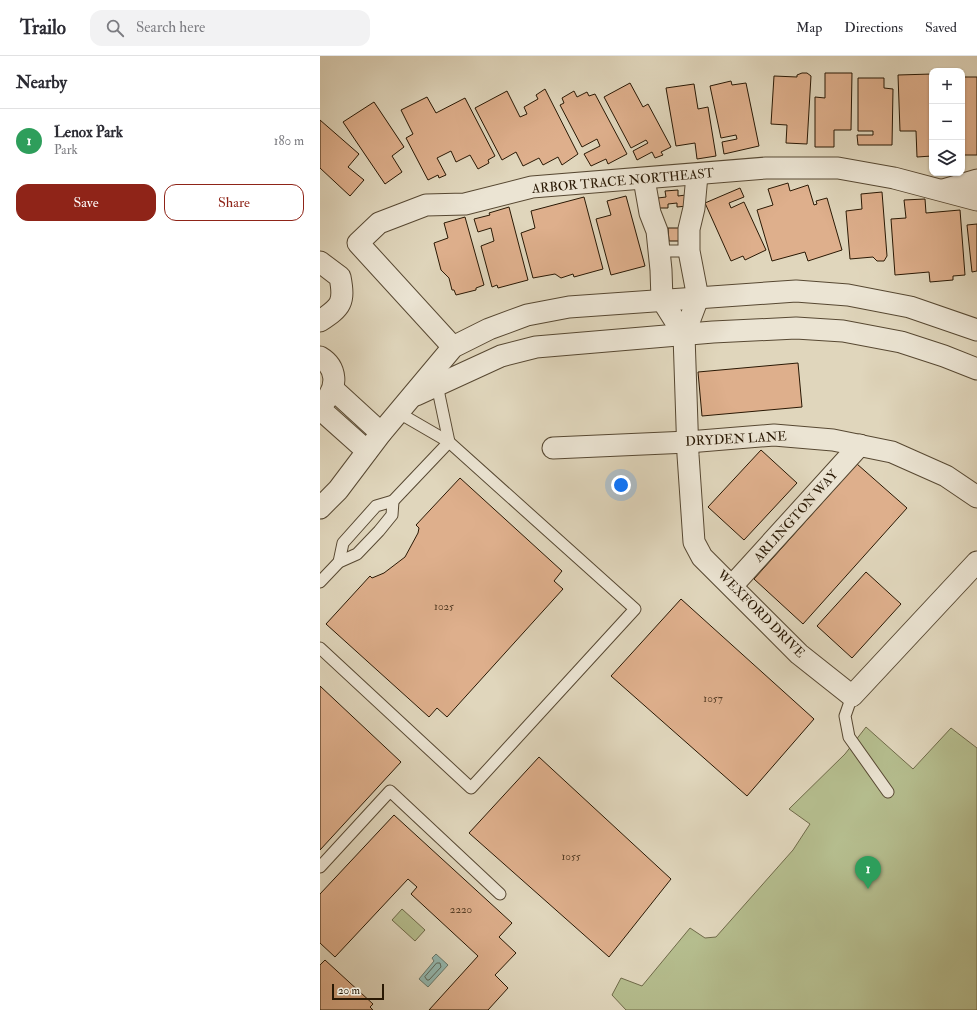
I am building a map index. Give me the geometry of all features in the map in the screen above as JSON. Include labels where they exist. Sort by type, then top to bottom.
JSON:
[{"type":"street","name":"ARBOR TRACE NORTHEAST","points":[[453,347],[358,243],[379,223],[426,205],[465,204],[532,187],[697,175],[766,168],[838,168],[894,178],[944,190],[977,200]]},
{"type":"street","points":[[684,335],[698,298],[689,251],[689,229],[694,208],[697,175]]},
{"type":"street","points":[[644,179],[650,213],[657,231],[660,251],[662,300],[684,335]]},
{"type":"street","points":[[944,190],[977,180]]},
{"type":"street","points":[[320,262],[340,277],[343,292],[338,309],[320,321]]},
{"type":"street","points":[[320,508],[338,490],[381,433],[453,347],[489,329],[527,315],[569,306],[796,291],[848,295],[910,307],[956,321],[977,330]]},
{"type":"street","points":[[412,396],[501,356],[536,347],[713,332],[796,328],[843,331],[901,342],[944,356],[977,369]]},
{"type":"street","name":"WEXFORD DRIVE","points":[[684,335],[694,542],[702,557],[799,654],[852,696]]},
{"type":"street","points":[[320,357],[328,363],[332,370],[326,397],[381,433]]},
{"type":"street","points":[[320,409],[367,451]]},
{"type":"street","name":"DRYDEN LANE","points":[[553,448],[688,442],[774,435],[833,440],[892,452],[946,476],[977,498]]},
{"type":"street","name":"ARLINGTON WAY","points":[[732,586],[860,445]]},
{"type":"street","points":[[852,696],[977,562]]},
{"type":"lane","points":[[660,251],[689,251]]},
{"type":"lane","points":[[437,385],[449,442]]},
{"type":"lane","points":[[320,648],[471,788],[635,609],[449,442],[399,413]]},
{"type":"lane","points":[[339,562],[343,543],[376,506],[392,501],[449,442]]},
{"type":"lane","points":[[320,582],[339,562],[358,554],[379,531],[392,516],[392,501]]},
{"type":"lane","points":[[852,696],[845,716],[849,737],[888,792]]},
{"type":"lane","points":[[320,867],[390,791],[500,894]]},
{"type":"green space","points":[[866,727],[913,769],[951,728],[977,748],[977,1010],[626,1010],[612,995],[621,978],[642,986],[690,928],[705,938],[716,937],[793,850],[810,824],[789,809],[845,754]]},
{"type":"green space","points":[[402,909],[425,930],[415,941],[392,920]]},
{"type":"water","points":[[436,954],[448,965],[428,987],[419,979],[434,961],[432,958]]},
{"type":"building","points":[[807,73],[811,76],[807,144],[786,143],[787,125],[771,124],[774,76],[797,77],[797,75]]},
{"type":"building","points":[[825,73],[852,73],[851,130],[834,130],[834,147],[815,147],[815,97],[825,98]]},
{"type":"building","points":[[929,74],[929,156],[917,157],[916,131],[900,131],[898,75]]},
{"type":"building","points":[[965,77],[977,77],[977,155],[965,155]]},
{"type":"building","points":[[858,78],[884,78],[884,88],[893,89],[892,145],[858,145],[857,135],[873,135],[873,131],[858,131]]},
{"type":"building","points":[[731,81],[732,85],[746,83],[759,146],[724,154],[722,142],[737,139],[736,135],[721,138],[710,86]]},
{"type":"building","points":[[630,83],[643,107],[648,104],[671,147],[661,152],[663,155],[655,158],[652,152],[637,160],[633,151],[648,143],[646,140],[631,148],[604,97]]},
{"type":"building","points":[[694,84],[698,109],[708,107],[716,156],[697,159],[695,143],[676,146],[666,88]]},
{"type":"building","points":[[545,89],[578,154],[562,165],[558,157],[543,165],[539,158],[523,166],[516,152],[502,160],[475,108],[507,91],[520,117],[527,114],[524,107],[538,99],[536,95]]},
{"type":"building","points":[[574,91],[577,97],[587,92],[589,96],[595,94],[627,154],[608,164],[606,159],[591,166],[584,154],[600,146],[597,139],[582,147],[560,105],[564,103],[562,98]]},
{"type":"building","points":[[427,97],[436,113],[465,98],[495,156],[488,160],[489,163],[478,169],[470,155],[456,162],[451,151],[437,158],[446,175],[439,178],[438,175],[428,180],[406,138],[413,134],[401,110]]},
{"type":"building","points":[[374,102],[404,147],[392,156],[402,172],[385,184],[343,122]]},
{"type":"building","points":[[320,120],[359,154],[348,167],[364,180],[350,196],[320,168]]},
{"type":"building","points":[[788,183],[790,191],[808,185],[814,205],[817,204],[816,201],[827,198],[842,250],[808,261],[805,252],[772,261],[757,210],[773,205],[768,189]]},
{"type":"building","points":[[740,188],[744,197],[729,203],[731,208],[744,202],[766,250],[745,260],[743,256],[731,261],[705,203]]},
{"type":"building","points":[[678,190],[678,196],[686,195],[687,206],[677,207],[677,203],[668,204],[668,208],[659,208],[658,198],[666,197],[665,191]]},
{"type":"building","points":[[882,192],[887,256],[884,261],[877,261],[873,257],[850,259],[846,211],[862,209],[861,194]]},
{"type":"building","points":[[626,196],[645,266],[611,275],[596,219],[611,215],[607,201]]},
{"type":"building","points":[[584,197],[603,269],[574,277],[573,274],[561,278],[555,274],[533,278],[521,233],[535,228],[531,211]]},
{"type":"building","points":[[925,199],[926,213],[960,210],[965,275],[953,276],[953,280],[930,282],[929,272],[895,275],[891,219],[906,218],[904,200]]},
{"type":"building","points":[[509,207],[528,280],[498,288],[497,285],[492,287],[481,246],[494,241],[491,228],[478,232],[474,219],[490,215],[489,213]]},
{"type":"building","points":[[465,217],[484,285],[476,288],[476,290],[456,295],[454,290],[452,290],[449,278],[441,270],[434,243],[448,238],[444,223]]},
{"type":"building","points":[[977,224],[977,271],[972,272],[967,225]]},
{"type":"building","points":[[668,228],[680,228],[680,241],[669,241]]},
{"type":"building","points":[[798,363],[802,407],[702,416],[698,372]]},
{"type":"building","points":[[761,450],[797,483],[744,540],[708,507]]},
{"type":"building","points":[[857,464],[907,508],[803,624],[754,579]]},
{"type":"building","points":[[460,478],[562,571],[554,581],[563,589],[447,717],[437,708],[429,717],[326,624],[370,576],[372,578],[384,573],[405,557],[418,533],[419,528],[416,525]]},
{"type":"building","points":[[866,572],[901,604],[852,658],[817,626]]},
{"type":"building","points":[[681,599],[814,719],[747,796],[611,676]]},
{"type":"building","points":[[320,686],[401,762],[320,850]]},
{"type":"building","points":[[539,757],[671,879],[609,957],[469,833]]},
{"type":"building","points":[[394,815],[512,923],[499,937],[516,953],[495,975],[508,988],[488,1010],[429,1010],[478,956],[411,894],[417,887],[408,879],[335,957],[320,943],[320,894]]},
{"type":"building","points":[[325,960],[373,1004],[370,1007],[373,1010],[320,1010],[320,965]]},
{"type":"place","name":"Lenox Park","points":[[868,889]]}]
